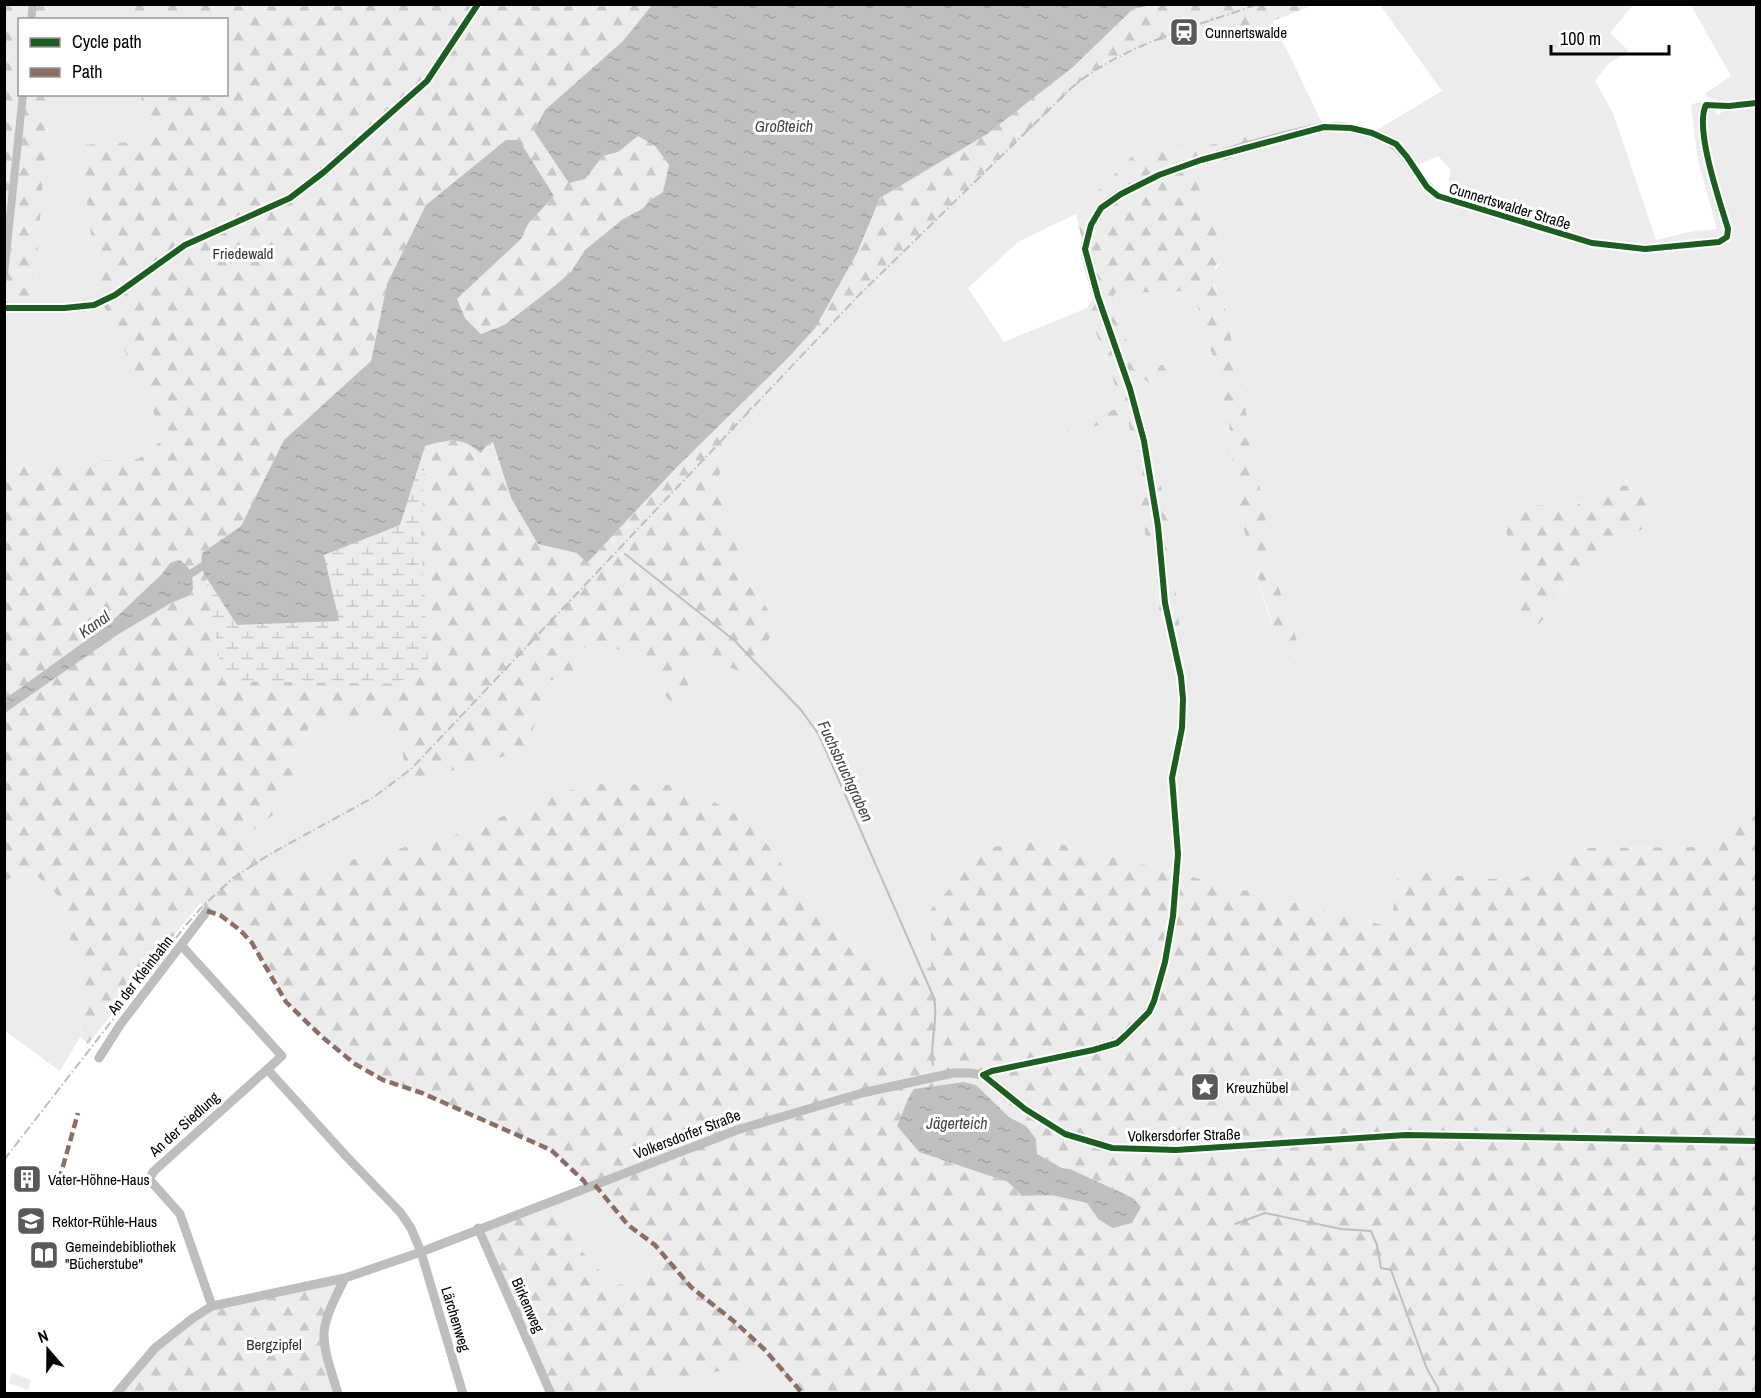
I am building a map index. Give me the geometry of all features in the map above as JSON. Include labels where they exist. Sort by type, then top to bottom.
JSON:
[{"type":"street","name":"Cunnertswalder Straße","points":[[1101,306],[1085,249],[1091,225],[1101,208],[1159,175],[1201,160],[1324,127],[1351,128],[1372,133],[1396,144],[1427,187],[1438,196],[1592,243],[1645,249],[1719,242],[1727,237],[1728,229],[1709,163],[1702,118],[1704,108],[1706,105],[1756,103]]},
{"type":"street","name":"An der Kleinbahn","points":[[99,1058],[120,1025],[207,911]]},
{"type":"street","points":[[182,946],[282,1056],[268,1070],[400,1212],[411,1228],[421,1252]]},
{"type":"street","name":"An der Siedlung","points":[[212,1306],[183,1220],[176,1208],[149,1179],[154,1171],[268,1070]]},
{"type":"street","name":"Volkersdorfer Straße","points":[[116,1394],[155,1348],[212,1306],[345,1278],[421,1252],[478,1228],[737,1130],[862,1093],[952,1073],[983,1075],[1025,1109],[1065,1134],[1112,1148],[1176,1150],[1406,1135],[1756,1141]]},
{"type":"street","name":"Birkenweg","points":[[478,1228],[551,1394]]},
{"type":"street","name":"Lärchenweg","points":[[421,1252],[463,1394]]},
{"type":"street","points":[[338,1394],[324,1341],[324,1330],[334,1300],[345,1278]]},
{"type":"green space","points":[[58,4],[125,5],[128,18],[57,18]]},
{"type":"green space","name":"Friedewald","points":[[1151,4],[1313,5],[1226,40],[1214,20],[1119,56],[1085,77],[882,271],[736,425],[717,482],[730,530],[755,593],[779,624],[745,673],[698,656],[684,697],[676,708],[656,685],[658,665],[643,653],[593,646],[582,649],[572,674],[549,681],[526,750],[408,783],[397,723],[310,722],[290,792],[280,809],[246,836],[258,866],[287,875],[452,836],[586,784],[684,785],[751,823],[840,941],[898,973],[931,967],[931,909],[986,848],[1041,839],[1391,927],[1398,870],[1517,881],[1589,848],[1697,847],[1756,812],[1756,1393],[803,1394],[764,1349],[737,1368],[677,1379],[643,1376],[651,1393],[553,1393],[481,1231],[552,1205],[576,1245],[614,1286],[647,1278],[660,1252],[655,1245],[628,1225],[596,1185],[588,1188],[584,1181],[551,1150],[422,1093],[383,1080],[355,1064],[321,1036],[286,1002],[252,943],[240,930],[220,915],[206,911],[207,909],[200,903],[88,1044],[80,1037],[83,987],[57,895],[46,883],[26,869],[5,881],[4,464],[138,459],[165,438],[98,293],[80,145],[146,141],[141,96],[228,96],[228,18],[128,18],[125,5],[652,5],[623,41],[545,110],[585,179],[603,156],[618,152],[638,136],[655,146],[669,165],[663,192],[642,209],[623,219],[586,250],[571,272],[552,288],[504,325],[481,334],[465,318],[457,299],[521,239],[528,224],[554,196],[544,181],[387,284],[371,361],[284,440],[241,526],[202,553],[425,446],[449,439],[486,446],[493,442],[511,498],[538,543],[578,553],[587,563],[676,468],[789,357],[857,253],[880,198],[987,134],[1072,68],[1133,9]],"holes":[[[964,1082],[976,1085],[1009,1117],[1016,1120],[1036,1139],[1037,1154],[1062,1168],[1070,1169],[1133,1198],[1098,1219],[1087,1203],[1051,1195],[1022,1196],[1008,1182],[919,1152],[897,1126],[915,1089]]]},
{"type":"green space","points":[[4,5],[58,5],[57,18],[18,18],[18,96],[50,96],[33,307],[5,308]]},
{"type":"green space","points":[[1380,5],[1633,5],[1610,33],[1629,51],[1608,64],[1595,81],[1613,113],[1656,240],[1693,231],[1717,229],[1698,161],[1691,105],[1698,102],[1713,107],[1718,115],[1733,104],[1756,102],[1756,812],[1697,847],[1589,848],[1517,881],[1398,870],[1391,927],[1041,839],[986,848],[931,909],[931,967],[898,973],[840,941],[751,823],[586,784],[452,836],[287,875],[258,866],[245,836],[280,809],[290,792],[310,722],[397,723],[408,783],[525,750],[549,681],[572,674],[582,649],[592,646],[643,653],[658,665],[684,697],[698,656],[779,624],[755,593],[730,530],[717,482],[736,425],[882,271],[1085,77],[1138,48],[1215,20],[1226,40],[1273,21],[1324,127],[1328,131],[1353,132],[1395,146],[1411,169],[1444,196],[1448,193],[1450,169],[1438,156],[1418,165],[1399,142],[1375,131],[1442,91]],"holes":[[[1270,129],[1277,138],[1261,148],[1193,171],[1225,256],[1216,269],[1214,280],[1224,305],[1277,583],[1300,649],[1271,622],[1247,544],[1234,481],[1229,423],[1216,367],[1193,291],[1114,292],[1124,334],[1141,377],[1130,389],[1159,510],[1176,601],[1180,631],[1164,636],[1146,539],[1128,416],[1069,434],[1067,424],[1123,407],[1087,308],[1004,342],[968,288],[1018,242],[1076,214],[1134,154],[1187,151]],[[1618,485],[1650,525],[1589,560],[1580,568],[1538,625],[1518,617],[1524,602],[1527,504],[1569,508]]]},
{"type":"green space","points":[[1691,5],[1756,5],[1756,99],[1723,101],[1710,98],[1705,94],[1731,76]]},
{"type":"green space","points":[[50,96],[141,96],[146,141],[80,145],[98,293],[165,438],[138,459],[5,464],[5,310],[33,307]]},
{"type":"green space","points":[[1270,129],[1278,138],[1261,148],[1193,171],[1225,256],[1215,267],[1214,286],[1224,305],[1277,583],[1300,649],[1295,663],[1284,660],[1247,544],[1234,481],[1229,423],[1216,367],[1193,291],[1114,293],[1124,334],[1140,373],[1153,363],[1163,365],[1168,374],[1162,382],[1151,384],[1141,377],[1130,389],[1144,441],[1167,503],[1180,632],[1164,636],[1146,539],[1128,417],[1068,434],[1067,424],[1123,407],[1087,308],[1095,295],[1076,214],[1134,154],[1187,151]]},
{"type":"green space","points":[[494,414],[538,544],[511,498],[493,442],[481,453],[467,444],[454,440],[425,446],[421,546],[429,673],[404,684],[223,681],[206,577],[209,571],[435,422]]},
{"type":"green space","points":[[1618,485],[1638,487],[1652,510],[1650,525],[1589,560],[1580,568],[1567,582],[1538,625],[1518,617],[1524,602],[1502,514],[1527,504],[1570,508]]},
{"type":"green space","points":[[26,869],[46,883],[57,895],[83,987],[80,1037],[60,1071],[5,1031],[5,881]]},
{"type":"green space","points":[[598,1188],[628,1225],[655,1245],[660,1252],[647,1278],[614,1286],[576,1245],[552,1205]]},
{"type":"green space","name":"Bergzipfel","points":[[345,1278],[324,1330],[338,1393],[116,1394],[155,1348],[212,1306]]},
{"type":"green space","points":[[764,1349],[803,1393],[651,1393],[643,1376],[677,1379],[736,1368]]},
{"type":"green space","points":[[12,1373],[31,1380],[28,1390],[9,1383]]},
{"type":"water","name":"Großteich","points":[[652,5],[1151,5],[1133,9],[1072,68],[987,134],[880,198],[857,253],[815,328],[789,357],[676,468],[587,563],[577,553],[538,544],[511,498],[493,442],[481,453],[461,441],[441,442],[425,446],[400,525],[324,555],[339,621],[237,625],[201,567],[202,553],[241,526],[284,440],[371,361],[387,284],[426,205],[506,140],[519,140],[554,196],[528,224],[521,239],[457,299],[465,318],[481,334],[504,325],[552,288],[571,272],[585,250],[623,219],[642,209],[663,192],[669,165],[655,146],[638,136],[618,152],[603,156],[585,179],[569,183],[534,131],[545,110],[623,41]]},
{"type":"water","points":[[179,560],[187,566],[192,577],[193,590],[188,596],[171,603],[117,635],[5,713],[5,699],[110,623],[162,574],[170,563]]},
{"type":"water","name":"Jägerteich","points":[[964,1082],[976,1085],[1009,1117],[1026,1126],[1036,1139],[1037,1154],[1062,1168],[1070,1169],[1133,1198],[1141,1207],[1132,1223],[1113,1228],[1098,1219],[1087,1203],[1051,1195],[1022,1196],[1008,1182],[919,1152],[897,1126],[911,1093],[914,1089]]},
{"type":"waterway","name":"Kanal","points":[[31,18],[33,4]]},
{"type":"waterway","name":"Kanal","points":[[4,274],[23,96]]},
{"type":"waterway","name":"Fuchsbruchgraben","points":[[625,554],[734,640],[801,710],[819,735],[934,998],[933,1065]]},
{"type":"waterway","name":"Kanal","points":[[183,579],[201,567]]},
{"type":"waterway","points":[[1235,1224],[1265,1213],[1341,1229],[1371,1231],[1377,1245],[1381,1268],[1391,1270],[1427,1369],[1439,1394]]},
{"type":"railway","points":[[4,1160],[201,908],[233,878],[270,854],[374,797],[411,769],[859,295],[1069,90],[1089,74],[1135,49],[1184,29],[1258,4]]},
{"type":"marked path","points":[[207,911],[220,915],[240,930],[252,943],[286,1002],[321,1036],[355,1064],[383,1080],[422,1093],[551,1150],[584,1181],[588,1188]]},
{"type":"marked path","points":[[57,1176],[60,1177],[78,1113]]},
{"type":"marked path","points":[[595,1185],[628,1225],[655,1245],[691,1287],[764,1349],[803,1394]]},
{"type":"cycle path","points":[[4,308],[64,308],[94,305],[115,295],[185,245],[290,198],[324,172],[427,81],[478,4]]},
{"type":"cycle path","points":[[1756,103],[1729,106],[1706,105],[1703,116],[1703,130],[1714,184],[1728,229],[1727,237],[1719,242],[1645,249],[1592,243],[1438,196],[1427,187],[1396,144],[1372,133],[1351,128],[1324,127],[1201,160],[1159,175],[1121,194],[1101,208],[1091,225],[1085,249],[1098,297],[1130,389],[1144,441],[1158,526],[1165,603],[1181,677],[1182,728],[1172,778],[1178,854],[1173,916],[1165,962],[1154,1001],[1149,1012],[1117,1043],[992,1071],[983,1075],[1025,1109],[1065,1134],[1112,1148],[1176,1150],[1406,1135],[1756,1141]]},
{"type":"place","name":"Cunnertswalde","points":[[1184,32]]},
{"type":"place","name":"Kreuzhübel","points":[[1205,1087]]},
{"type":"place","name":"Vater-Höhne-Haus","points":[[27,1179]]},
{"type":"place","name":"Rektor-Rühle-Haus","points":[[31,1221]]},
{"type":"place","name":"Gemeindebibliothek \"Bücherstube\"","points":[[44,1255]]}]
